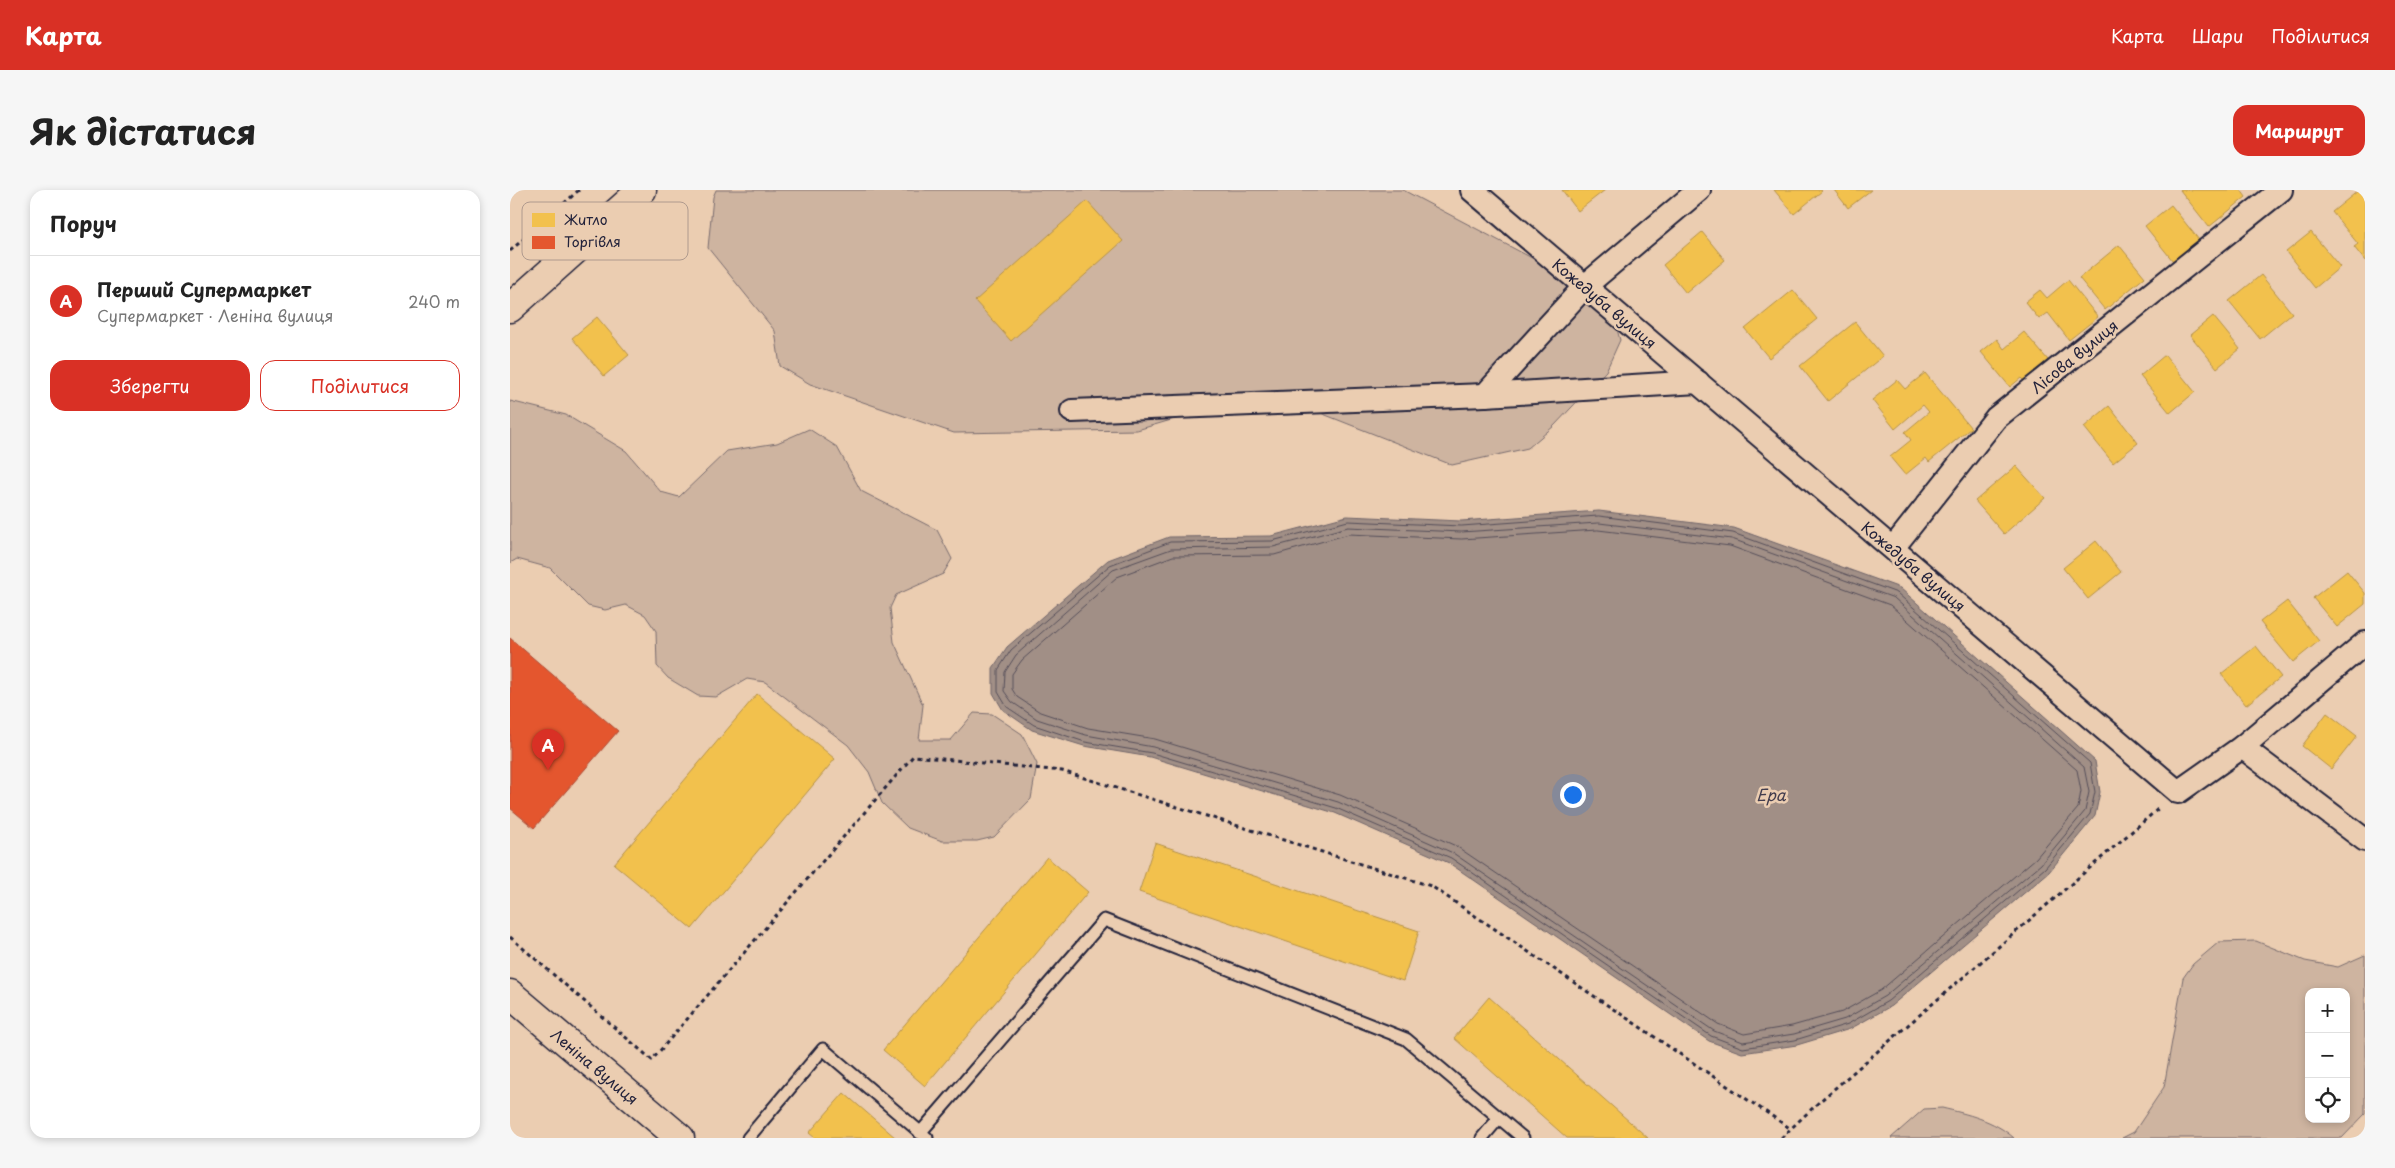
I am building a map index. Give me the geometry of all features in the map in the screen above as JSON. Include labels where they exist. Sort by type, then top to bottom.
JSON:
[{"type":"main road","points":[[628,202],[640,191]]},
{"type":"main road","points":[[510,308],[563,260]]},
{"type":"main road","name":"Леніна вулиця","points":[[510,994],[680,1138]]},
{"type":"street","name":"Кожедуба вулиця","points":[[1472,190],[2178,792]]},
{"type":"street","points":[[1485,395],[1585,286],[1699,190]]},
{"type":"street","name":"Лісова вулиця","points":[[1893,548],[1996,418],[2281,190]]},
{"type":"street","points":[[1072,411],[1485,395],[1698,382]]},
{"type":"street","points":[[2178,792],[2242,748],[2365,643]]},
{"type":"street","points":[[2242,748],[2365,840]]},
{"type":"lane","points":[[748,1138],[823,1049],[923,1135],[1104,920],[1406,1039],[1522,1138]]},
{"type":"lane","points":[[1482,1138],[1499,1118]]},
{"type":"path","points":[[565,202],[579,190]]},
{"type":"path","points":[[510,250],[522,240]]},
{"type":"path","points":[[1781,1138],[1820,1102],[2178,792]]},
{"type":"shaded area","points":[[716,190],[1403,190],[1585,286],[1611,308],[1620,340],[1606,371],[1554,426],[1528,448],[1452,465],[1313,410],[1243,399],[1137,430],[954,433],[810,384],[780,366],[775,331],[708,248],[713,197]]},
{"type":"shaded area","points":[[510,401],[566,415],[626,451],[661,492],[679,497],[727,451],[777,443],[809,429],[837,447],[861,491],[937,530],[952,559],[943,574],[896,595],[890,608],[894,642],[923,705],[919,740],[951,740],[974,713],[992,714],[1022,734],[1037,764],[1031,799],[994,837],[977,841],[942,841],[908,828],[882,803],[869,772],[848,745],[765,682],[747,679],[716,697],[698,696],[668,678],[657,666],[656,631],[645,615],[626,605],[605,610],[588,606],[550,568],[517,559],[510,563]]},
{"type":"shaded area","points":[[2256,941],[2305,961],[2338,967],[2365,955],[2365,1114],[2342,1138],[2122,1138],[2134,1132],[2164,1087],[2183,978],[2193,964],[2219,942]]},
{"type":"shaded area","points":[[1942,1108],[1989,1122],[2014,1138],[1891,1138],[1924,1109]]},
{"type":"water","name":"Ера","points":[[1599,511],[1734,528],[1900,588],[2095,761],[2100,792],[2095,816],[2049,872],[1891,1006],[1850,1029],[1797,1045],[1742,1053],[1709,1041],[1449,863],[1335,813],[1150,757],[1084,746],[1032,730],[1003,710],[993,693],[993,668],[1007,647],[1108,560],[1169,537],[1271,536],[1347,516],[1461,521]]},
{"type":"building: Житло","points":[[1562,190],[1605,190],[1578,211]]},
{"type":"building: Житло","points":[[1774,190],[1821,190],[1822,191],[1794,214]]},
{"type":"building: Житло","points":[[1834,190],[1871,190],[1848,208]]},
{"type":"building: Житло","points":[[2180,190],[2241,190],[2246,197],[2209,227]]},
{"type":"building: Житло","points":[[2359,190],[2365,190],[2365,261],[2354,247],[2358,244],[2332,212]]},
{"type":"building: Житло","points":[[1087,201],[1123,241],[1011,341],[975,301]]},
{"type":"building: Житло","points":[[2171,205],[2199,240],[2173,261],[2145,226]]},
{"type":"building: Житло","points":[[1702,232],[1725,260],[1686,293],[1663,265]]},
{"type":"building: Житло","points":[[2311,232],[2340,267],[2315,288],[2286,252]]},
{"type":"building: Житло","points":[[2119,245],[2145,277],[2105,310],[2079,278]]},
{"type":"building: Житло","points":[[2261,275],[2292,313],[2260,339],[2229,301]]},
{"type":"building: Житло","points":[[2068,280],[2098,317],[2069,340],[2048,313],[2039,319],[2025,302],[2040,290],[2047,298]]},
{"type":"building: Житло","points":[[1793,290],[1817,319],[1769,358],[1745,329]]},
{"type":"building: Житло","points":[[2213,316],[2240,349],[2217,368],[2190,335]]},
{"type":"building: Житло","points":[[597,317],[629,355],[604,376],[572,338]]},
{"type":"building: Житло","points":[[1855,322],[1883,356],[1828,401],[1800,366]]},
{"type":"building: Житло","points":[[2024,332],[2048,360],[2024,381],[2021,378],[2010,387],[1981,352],[1997,339],[2004,349]]},
{"type":"building: Житло","points":[[2165,355],[2195,392],[2170,413],[2140,376]]},
{"type":"building: Житло","points":[[1925,373],[1971,428],[1929,462],[1926,458],[1905,475],[1890,457],[1911,440],[1905,432],[1929,412],[1923,405],[1895,429],[1872,400],[1897,380],[1905,389]]},
{"type":"building: Житло","points":[[2109,406],[2138,443],[2113,463],[2084,427]]},
{"type":"building: Житло","points":[[2016,466],[2045,498],[2004,534],[1975,501]]},
{"type":"building: Житло","points":[[2096,541],[2121,572],[2088,599],[2063,568]]},
{"type":"building: Житло","points":[[2347,571],[2365,593],[2365,604],[2337,627],[2313,598]]},
{"type":"building: Житло","points":[[2287,601],[2319,641],[2293,662],[2260,622]]},
{"type":"building: Житло","points":[[2256,646],[2281,677],[2246,705],[2221,674]]},
{"type":"building: Житло","points":[[757,694],[835,759],[692,929],[614,864]]},
{"type":"building: Житло","points":[[2327,713],[2357,736],[2331,769],[2302,746]]},
{"type":"building: Житло","points":[[1155,843],[1419,931],[1403,981],[1139,892]]},
{"type":"building: Житло","points":[[1047,857],[1088,892],[925,1086],[883,1050]]},
{"type":"building: Житло","points":[[1489,997],[1648,1138],[1567,1138],[1454,1038]]},
{"type":"building: Житло","points":[[844,1093],[896,1138],[815,1138],[809,1133]]},
{"type":"building: Торгівля","points":[[510,638],[618,731],[534,828],[510,808]]},
{"type":"place","name":"Перший Супермаркет","points":[[548,770]]}]
